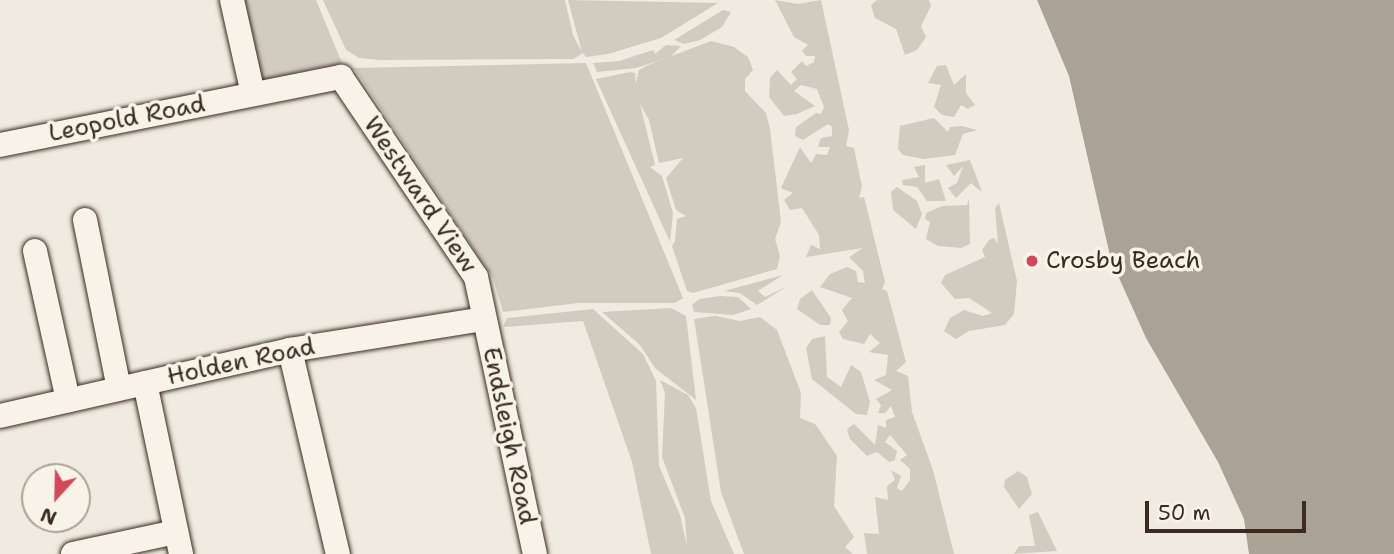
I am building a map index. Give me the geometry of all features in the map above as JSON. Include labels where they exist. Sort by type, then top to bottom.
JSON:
[{"type":"street","points":[[232,0],[253,94]]},
{"type":"street","name":"Leopold Road","points":[[0,145],[341,78]]},
{"type":"street","name":"Westward View","points":[[341,78],[477,276],[483,319]]},
{"type":"street","points":[[85,220],[119,389]]},
{"type":"street","points":[[34,251],[68,400]]},
{"type":"street","name":"Holden Road","points":[[0,416],[290,350],[483,319]]},
{"type":"street","name":"Endsleigh Road","points":[[483,319],[535,554]]},
{"type":"street","points":[[290,350],[338,554]]},
{"type":"street","points":[[73,554],[179,543],[145,383]]},
{"type":"shaded area","points":[[239,0],[316,0],[342,63],[257,81]]},
{"type":"shaded area","points":[[323,0],[565,0],[573,35],[582,52],[568,0],[718,3],[661,38],[608,54],[586,57],[583,53],[573,59],[379,60],[359,58],[346,50]]},
{"type":"shaded area","points":[[775,0],[798,4],[821,0],[849,130],[846,146],[854,148],[862,186],[859,198],[864,197],[885,282],[882,289],[887,291],[906,362],[896,371],[908,376],[912,412],[933,470],[954,554],[867,554],[864,533],[879,534],[875,497],[888,500],[887,486],[895,480],[891,470],[901,476],[897,488],[902,491],[910,480],[910,469],[900,460],[907,455],[890,435],[885,442],[897,451],[895,460],[889,462],[877,452],[867,456],[850,439],[847,429],[854,424],[875,445],[878,425],[886,428],[886,420],[895,417],[891,406],[885,413],[878,413],[881,405],[876,399],[892,390],[874,380],[886,375],[888,355],[869,352],[880,343],[870,334],[864,344],[843,339],[839,332],[848,321],[842,310],[852,298],[820,287],[830,274],[847,267],[856,271],[858,282],[865,283],[863,271],[849,257],[863,248],[806,257],[811,245],[820,249],[819,235],[802,208],[790,210],[784,200],[793,193],[781,188],[800,147],[811,163],[816,154],[827,155],[830,147],[818,147],[821,138],[832,136],[832,127],[828,124],[803,140],[795,136],[796,127],[816,113],[821,114],[824,107],[817,89],[801,85],[794,91],[815,106],[797,114],[784,116],[769,97],[770,78],[777,70],[791,85],[797,79],[791,72],[802,61],[806,66],[814,62],[815,56],[806,56],[802,51],[808,45],[794,37]]},
{"type":"shaded area","points":[[877,0],[929,0],[931,6],[921,26],[926,37],[917,50],[905,55],[896,29],[875,18],[871,5]]},
{"type":"shaded area","points":[[1037,0],[1394,0],[1394,554],[1249,554],[1244,519],[1218,462],[1146,338],[1111,260],[1069,76]]},
{"type":"shaded area","points":[[723,10],[731,12],[722,27],[700,40],[684,44],[674,40]]},
{"type":"shaded area","points":[[711,41],[734,47],[748,57],[753,70],[745,79],[745,91],[766,113],[770,129],[781,222],[775,239],[780,256],[777,269],[693,293],[687,291],[672,246],[677,219],[686,216],[676,210],[666,178],[683,158],[659,163],[649,120],[640,104],[655,165],[650,167],[662,176],[673,213],[670,242],[596,79],[630,72],[635,73],[636,84],[639,70]]},
{"type":"shaded area","points":[[666,45],[681,46],[670,57],[636,68],[597,72],[593,63],[619,61],[653,50],[655,54]]},
{"type":"shaded area","points":[[586,63],[683,298],[675,303],[578,303],[503,312],[493,278],[354,68]]},
{"type":"shaded area","points":[[946,65],[954,85],[966,74],[966,93],[975,105],[968,109],[961,105],[954,117],[942,115],[934,107],[941,85],[928,83],[937,66]]},
{"type":"shaded area","points":[[934,118],[948,132],[950,127],[962,126],[977,130],[963,134],[955,155],[924,159],[903,155],[898,149],[900,126]]},
{"type":"shaded area","points":[[970,160],[982,192],[971,183],[956,198],[948,188],[957,183],[963,166],[954,176],[946,165]]},
{"type":"shaded area","points":[[925,165],[925,183],[939,179],[946,201],[927,201],[917,187],[903,185],[902,180],[919,177],[914,167]]},
{"type":"shaded area","points":[[897,187],[917,201],[922,214],[916,229],[893,210],[891,192]]},
{"type":"shaded area","points":[[969,199],[970,244],[961,248],[938,246],[926,239],[930,222],[925,219],[926,213],[942,206],[967,205]]},
{"type":"shaded area","points":[[999,203],[1017,281],[1014,314],[1005,325],[969,331],[956,339],[944,331],[950,318],[964,310],[983,316],[992,313],[969,298],[955,299],[941,283],[945,275],[985,257],[982,250],[989,240],[994,238],[998,244],[995,208]]},
{"type":"shaded area","points":[[783,275],[758,291],[765,297],[786,287],[757,305],[740,293],[724,291]]},
{"type":"shaded area","points":[[812,290],[831,318],[830,325],[820,325],[797,309],[800,299]]},
{"type":"shaded area","points":[[738,297],[751,309],[733,315],[694,312],[692,305],[699,299]]},
{"type":"shaded area","points":[[671,308],[686,316],[696,400],[655,368],[640,345],[602,312]]},
{"type":"shaded area","points":[[593,309],[643,354],[656,381],[659,466],[680,515],[687,546],[685,518],[662,457],[665,393],[660,380],[688,395],[696,408],[711,501],[734,554],[651,554],[632,462],[583,321],[503,327],[507,318]]},
{"type":"shaded area","points":[[715,316],[740,321],[760,317],[777,330],[801,393],[800,418],[815,424],[837,456],[834,506],[854,537],[845,547],[853,554],[744,554],[721,492],[694,319]]},
{"type":"shaded area","points":[[825,336],[827,377],[841,387],[851,365],[861,372],[870,402],[867,415],[856,414],[812,379],[806,348],[812,339]]},
{"type":"shaded area","points":[[1018,471],[1027,477],[1032,494],[1019,509],[1004,487],[1005,480]]},
{"type":"shaded area","points":[[1038,512],[1057,551],[1014,554],[1019,546],[1035,546],[1029,515]]},
{"type":"place","name":"Crosby Beach","points":[[1032,261]]}]
